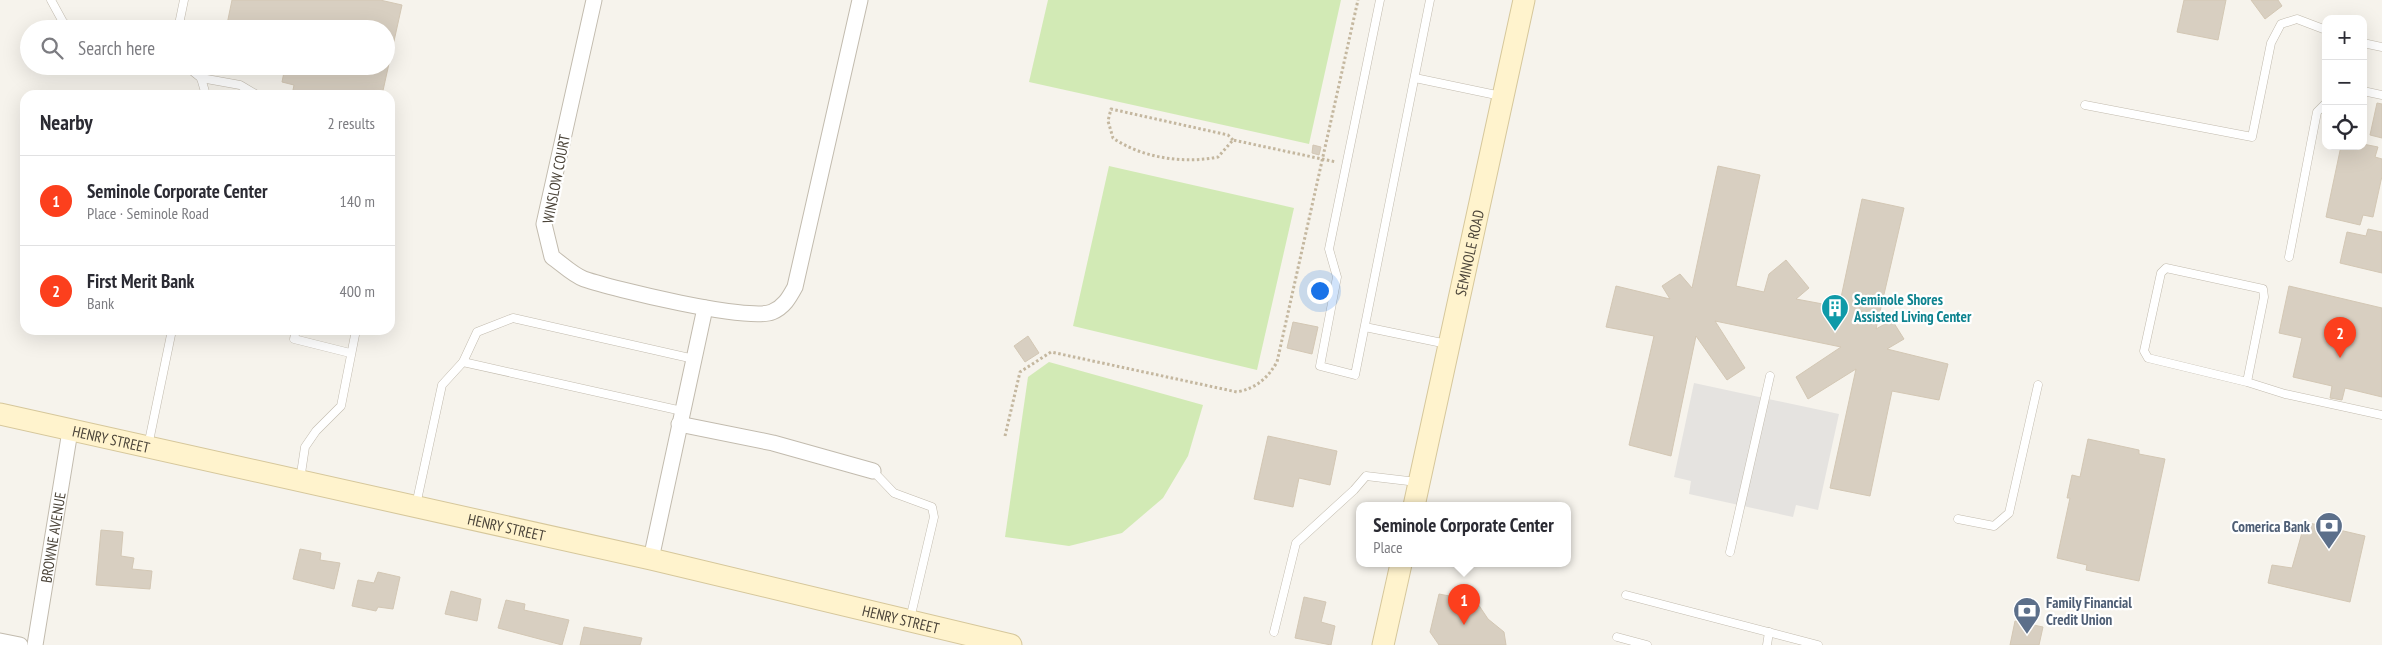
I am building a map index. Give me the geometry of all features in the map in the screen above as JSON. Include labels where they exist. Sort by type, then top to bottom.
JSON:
[{"type":"street","name":"WINSLOW COURT","points":[[594,0],[544,224],[552,257],[582,278],[705,308],[751,314],[771,313],[785,305],[795,288],[860,0]]},
{"type":"street","name":"SEMINOLE ROAD","points":[[1415,502],[1524,0]]},
{"type":"street","points":[[651,560],[705,308]]},
{"type":"street","name":"HENRY STREET","points":[[0,414],[651,560],[1011,645]]},
{"type":"street","points":[[681,418],[873,471]]},
{"type":"street","name":"BROWNE AVENUE","points":[[35,645],[70,431]]},
{"type":"street","points":[[1383,645],[1400,567]]},
{"type":"street","points":[[0,640],[20,645]]},
{"type":"lane","points":[[51,0],[62,20]]},
{"type":"lane","points":[[180,20],[184,0]]},
{"type":"lane","points":[[1380,0],[1329,249],[1337,277],[1320,366],[1355,375],[1416,78],[1430,0]]},
{"type":"lane","points":[[2085,105],[2252,137],[2271,43],[2282,24],[2297,19],[2322,28]]},
{"type":"lane","points":[[2367,44],[2382,47]]},
{"type":"lane","points":[[197,75],[201,78],[240,85],[248,90]]},
{"type":"lane","points":[[201,78],[205,90]]},
{"type":"lane","points":[[1416,78],[1503,97]]},
{"type":"lane","points":[[2367,92],[2382,96]]},
{"type":"lane","points":[[2289,257],[2317,112],[2324,105]]},
{"type":"lane","points":[[2247,382],[2264,297],[2263,289],[2166,268],[2162,272],[2144,351],[2152,361],[2247,382],[2285,394],[2382,415]]},
{"type":"lane","points":[[415,507],[442,385],[463,362],[478,332],[513,318],[694,359]]},
{"type":"lane","points":[[1364,327],[1449,345]]},
{"type":"lane","points":[[148,448],[171,335]]},
{"type":"lane","points":[[295,335],[294,339],[350,353]]},
{"type":"lane","points":[[300,482],[305,447],[316,431],[341,406],[355,335]]},
{"type":"lane","points":[[463,362],[681,418]]},
{"type":"lane","points":[[1730,552],[1770,376]]},
{"type":"lane","points":[[1958,519],[1994,526],[2009,513],[2038,385]]},
{"type":"lane","points":[[873,471],[894,493],[932,507],[934,517],[910,622]]},
{"type":"lane","points":[[1274,632],[1296,543],[1354,490],[1366,476],[1419,482]]},
{"type":"lane","points":[[1626,595],[1818,645]]},
{"type":"lane","points":[[1767,645],[1770,632]]},
{"type":"lane","points":[[1617,637],[1647,645]]},
{"type":"path","points":[[1005,436],[1020,372],[1051,352],[1237,392],[1249,390],[1264,379],[1277,362],[1358,0]]},
{"type":"path","points":[[1233,140],[1218,157],[1182,160],[1130,149],[1113,138],[1108,121],[1111,110],[1228,135],[1233,140],[1346,164]]},
{"type":"green space","points":[[1048,0],[1341,0],[1309,144],[1029,82]]},
{"type":"green space","points":[[1109,166],[1294,208],[1257,370],[1073,326]]},
{"type":"green space","points":[[1049,362],[1203,405],[1188,456],[1163,498],[1122,533],[1069,546],[1005,537],[1028,377]]},
{"type":"shaded area","points":[[1694,383],[1839,414],[1818,510],[1796,505],[1793,517],[1689,494],[1691,481],[1674,477]]},
{"type":"building","points":[[232,0],[380,0],[402,5],[395,36],[395,20],[228,20]]},
{"type":"building","points":[[2184,0],[2226,0],[2218,40],[2177,32]]},
{"type":"building","points":[[2251,0],[2278,0],[2282,6],[2265,19]]},
{"type":"building","points":[[283,75],[386,75],[383,90],[293,90],[294,85],[282,82]]},
{"type":"building","points":[[2377,103],[2382,104],[2382,138],[2370,135]]},
{"type":"building","points":[[1313,145],[1321,147],[1319,155],[1312,153]]},
{"type":"building","points":[[2367,145],[2378,147],[2375,157],[2382,159],[2382,176],[2373,217],[2363,215],[2360,225],[2326,217],[2340,150],[2367,150]]},
{"type":"building","name":"Seminole Shores Assisted Living Center","points":[[1718,166],[1760,175],[1736,286],[1764,292],[1769,274],[1786,260],[1809,288],[1796,299],[1839,307],[1862,199],[1904,208],[1876,329],[1892,320],[1904,339],[1887,349],[1948,364],[1939,400],[1892,391],[1870,496],[1830,488],[1856,369],[1808,399],[1796,377],[1841,347],[1715,321],[1745,368],[1727,380],[1696,336],[1671,456],[1629,445],[1654,336],[1606,327],[1616,286],[1670,299],[1662,286],[1680,274],[1692,288]]},
{"type":"building","points":[[2368,229],[2382,232],[2382,273],[2340,263],[2347,232],[2366,236]]},
{"type":"building","points":[[2289,286],[2382,308],[2382,397],[2345,388],[2342,400],[2330,398],[2332,386],[2293,377],[2302,338],[2279,333]]},
{"type":"building","points":[[1293,322],[1318,327],[1312,354],[1287,348]]},
{"type":"building","points":[[1028,336],[1039,353],[1025,362],[1014,346]]},
{"type":"building","points":[[1268,436],[1337,451],[1330,485],[1299,478],[1293,507],[1254,499]]},
{"type":"building","points":[[2088,439],[2139,450],[2139,454],[2165,459],[2139,581],[2086,570],[2087,565],[2057,558],[2070,498],[2067,498],[2072,475],[2080,477]]},
{"type":"building","name":"Comerica Bank","points":[[2305,522],[2365,536],[2350,602],[2268,583],[2272,565],[2292,568]]},
{"type":"building","points":[[101,530],[123,532],[121,556],[134,558],[132,569],[152,571],[150,589],[96,585]]},
{"type":"building","points":[[300,549],[321,553],[320,560],[340,563],[334,589],[293,579]]},
{"type":"building","points":[[378,572],[400,577],[393,609],[378,607],[376,611],[352,606],[358,580],[374,583]]},
{"type":"building","points":[[451,591],[481,599],[477,621],[445,614]]},
{"type":"building","points":[[1439,594],[1476,601],[1488,619],[1504,632],[1506,645],[1439,645],[1430,632]]},
{"type":"building","points":[[1304,597],[1326,602],[1321,622],[1335,626],[1331,645],[1295,638]]},
{"type":"building","points":[[506,600],[525,604],[524,610],[569,620],[562,645],[498,628]]},
{"type":"building","name":"Family Financial Credit Union","points":[[2015,621],[2043,627],[2039,645],[2010,645]]},
{"type":"building","points":[[584,627],[642,638],[640,645],[580,645]]},
{"type":"place","name":"Seminole Shores Assisted Living Center","points":[[1835,332]]},
{"type":"place","name":"First Merit Bank","points":[[2340,358]]},
{"type":"place","name":"Comerica Bank","points":[[2329,550]]},
{"type":"place","name":"Seminole Corporate Center","points":[[1464,625]]},
{"type":"place","name":"Family Financial Credit Union","points":[[2027,635]]}]
